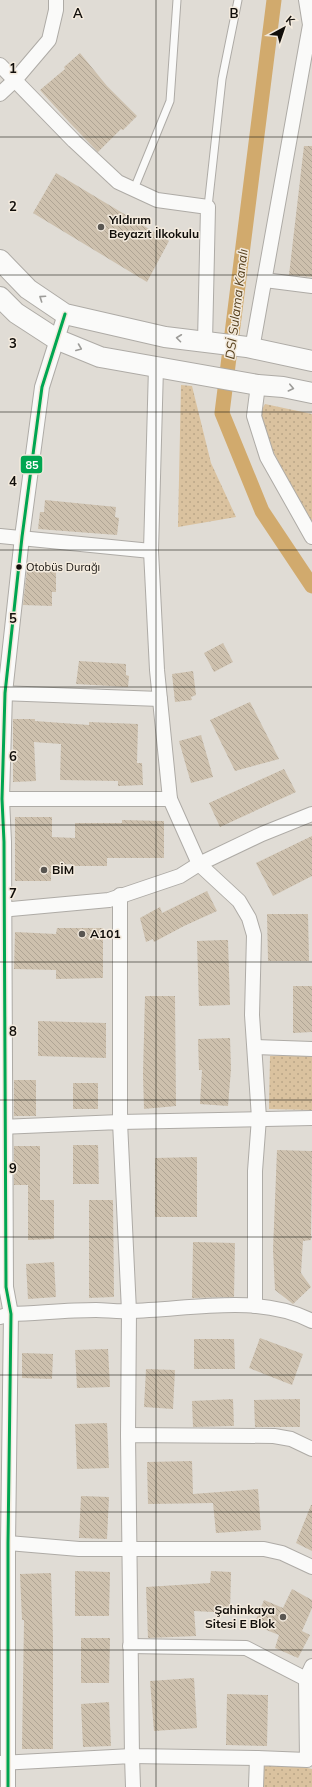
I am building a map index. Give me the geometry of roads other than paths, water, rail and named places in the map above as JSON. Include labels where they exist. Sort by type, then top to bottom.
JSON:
[{"type":"main road","points":[[0,260],[28,289],[65,314],[165,336],[250,348],[312,361]]},
{"type":"main road","points":[[0,297],[16,313],[56,339],[100,357],[312,393]]},
{"type":"street","points":[[0,94],[15,80],[48,40],[56,10],[56,0]]},
{"type":"street","points":[[250,348],[265,280],[311,25],[306,0]]},
{"type":"street","points":[[0,65],[74,141],[118,182],[157,200],[208,207],[211,342]]},
{"type":"street","points":[[265,280],[312,286]]},
{"type":"street","points":[[8,1787],[5,1762],[8,1543],[6,1287],[2,1126],[1,799],[3,693],[5,644],[22,537],[42,387],[65,314]]},
{"type":"street","points":[[156,367],[151,551],[160,699],[170,799],[198,864],[239,901],[248,918],[254,935],[252,1015],[259,1118],[254,1171],[255,1306]]},
{"type":"street","points":[[250,383],[254,416],[267,458],[312,537]]},
{"type":"street","points":[[0,536],[151,551]]},
{"type":"street","points":[[3,693],[160,699]]},
{"type":"street","points":[[1,799],[170,799]]},
{"type":"street","points":[[2,910],[109,900],[120,895],[180,876],[198,864],[262,834],[312,814]]},
{"type":"street","points":[[120,895],[120,1122],[129,1311],[128,1549],[133,1787]]},
{"type":"street","points":[[254,1047],[312,1049]]},
{"type":"street","points":[[2,1126],[259,1118],[312,1118]]},
{"type":"street","points":[[6,1316],[96,1310],[129,1311],[198,1307],[255,1306],[298,1314],[312,1321]]},
{"type":"street","points":[[128,1436],[274,1436],[291,1439],[312,1450]]},
{"type":"street","points":[[8,1543],[79,1549],[264,1550],[282,1553],[312,1567]]},
{"type":"street","points":[[130,1646],[246,1648],[306,1679]]},
{"type":"street","points":[[5,1762],[132,1756],[307,1760],[306,1679],[312,1666]]},
{"type":"street","points":[[256,1787],[257,1758]]},
{"type":"lane","points":[[134,189],[170,101],[177,0]]},
{"type":"lane","points":[[208,207],[222,79],[238,0]]},
{"type":"waterway","name":"DSİ Sulama Kanalı","points":[[274,0],[222,413],[262,511],[312,586]]},
{"type":"place","name":"Yıldırım Beyazıt İlkokulu","points":[[101,227]]},
{"type":"place","name":"Otobüs Durağı","points":[[19,567]]},
{"type":"place","name":"BİM","points":[[44,870]]},
{"type":"place","name":"A101","points":[[82,934]]},
{"type":"place","name":"Şahinkaya Sitesi E Blok","points":[[283,1617]]}]
